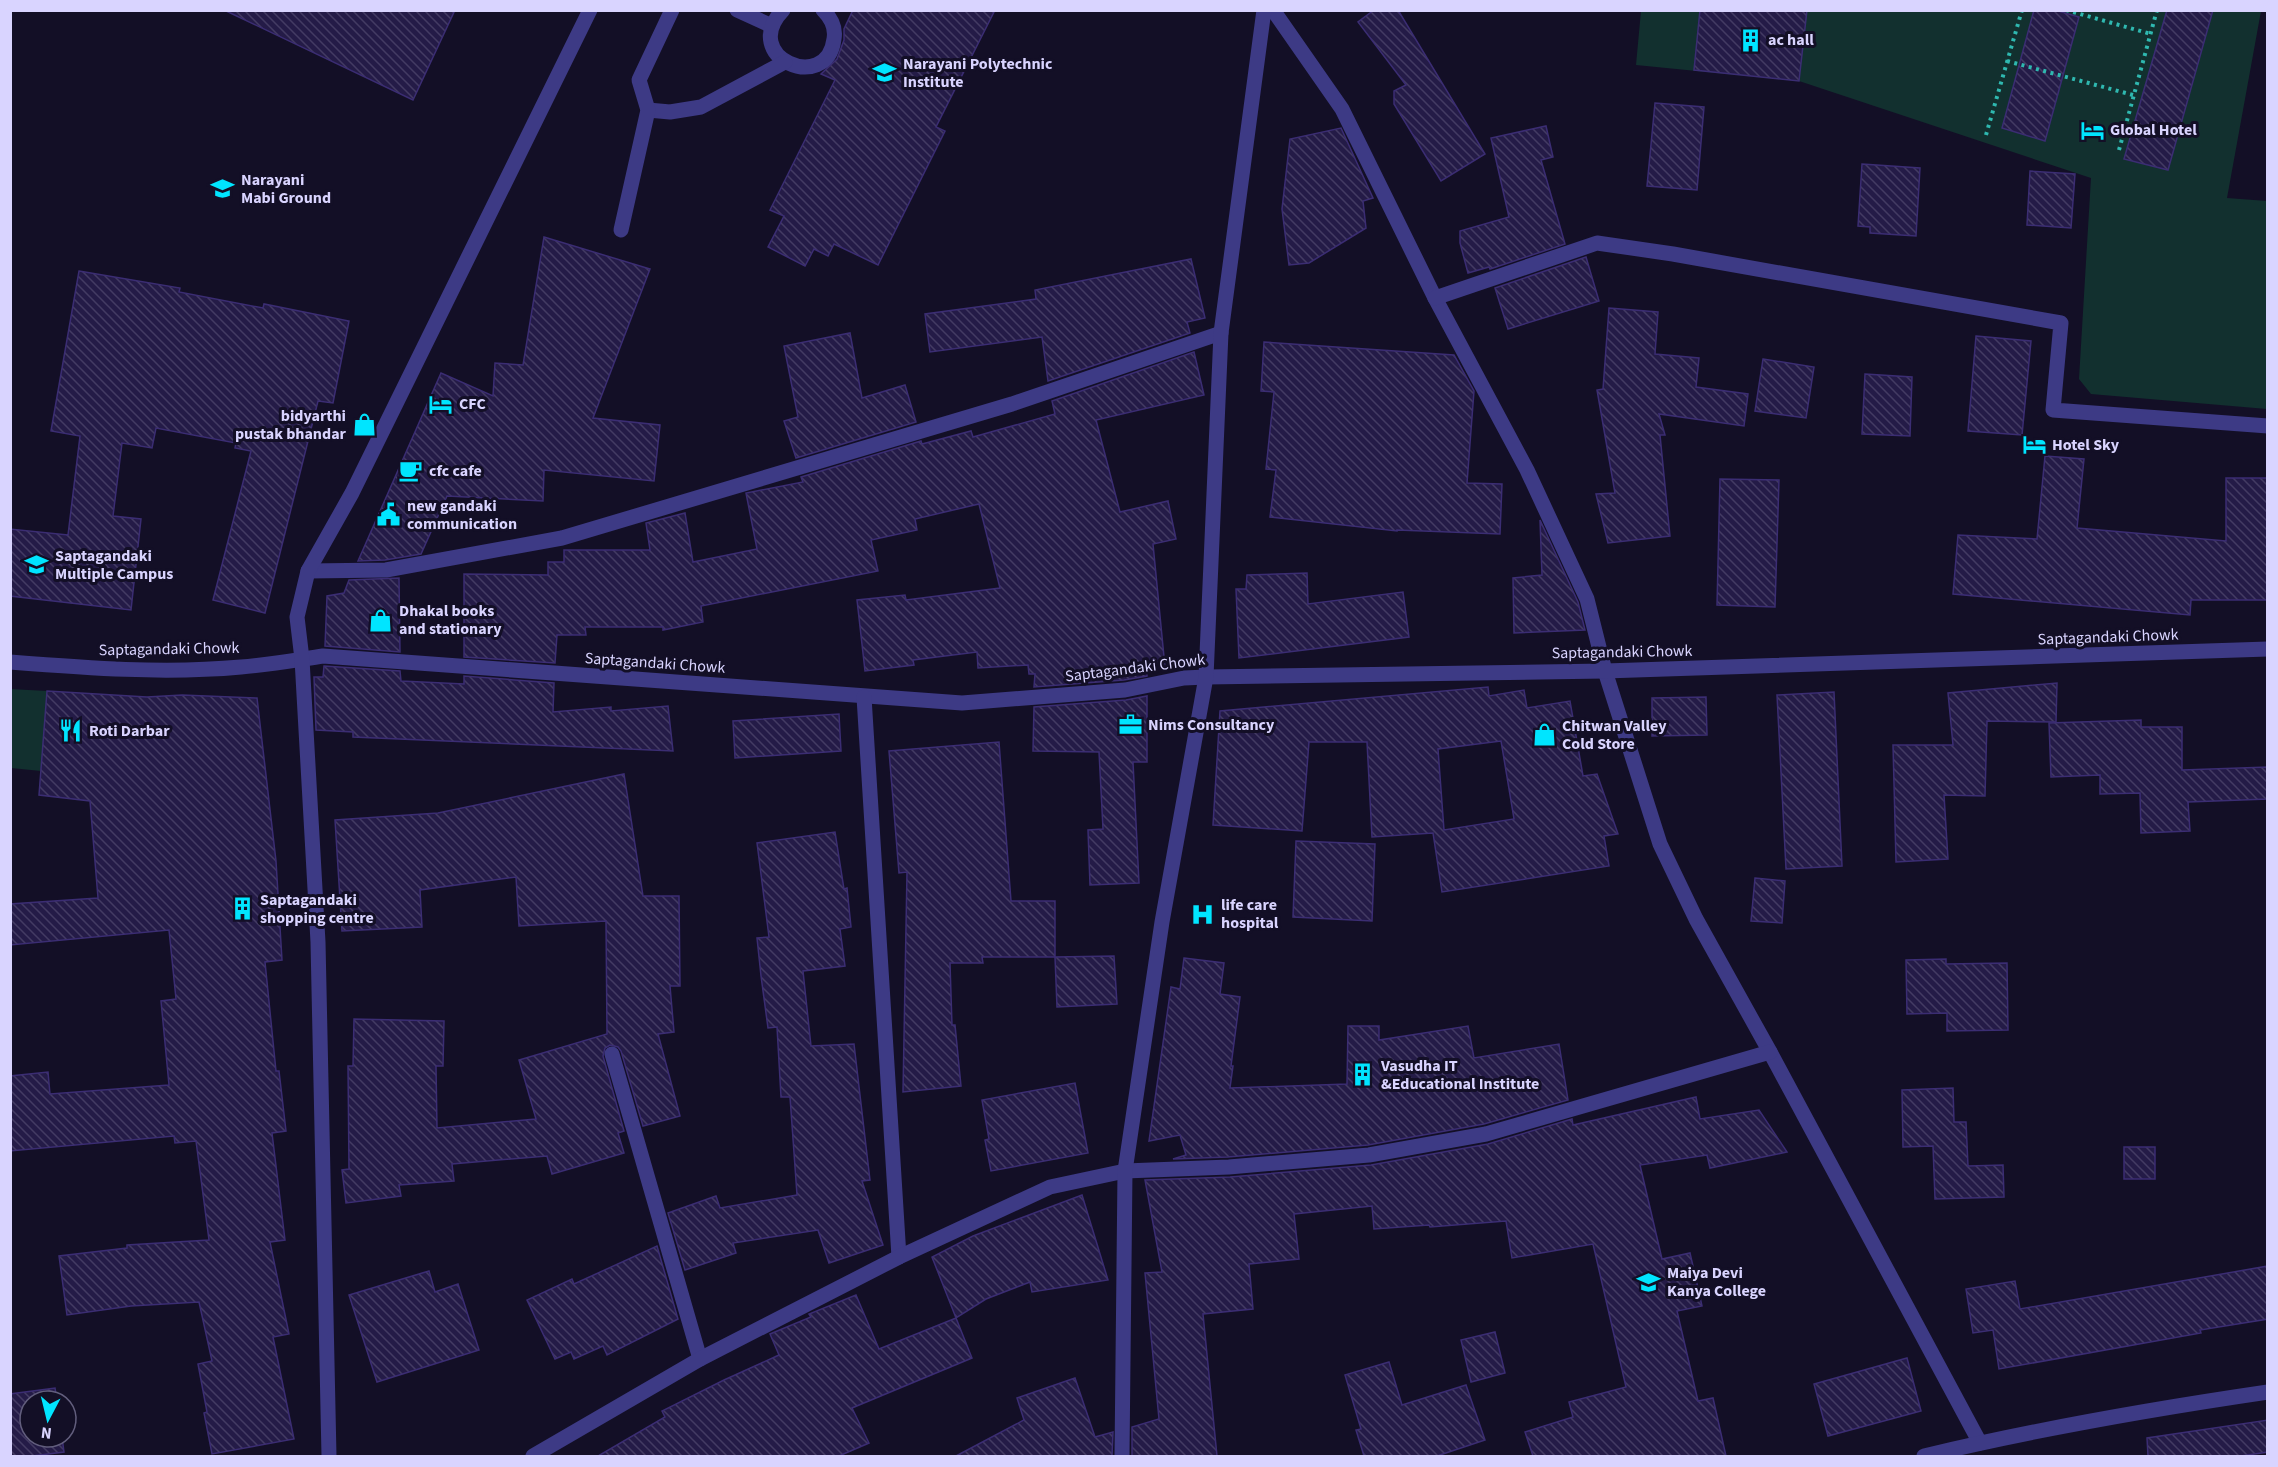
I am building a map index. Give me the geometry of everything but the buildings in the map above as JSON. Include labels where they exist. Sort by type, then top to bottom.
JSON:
[{"type":"street","points":[[329,1456],[318,942],[302,659],[297,617],[308,571],[358,482],[590,10]]},
{"type":"street","points":[[621,230],[648,110],[639,80],[672,10]]},
{"type":"street","points":[[737,10],[772,26]]},
{"type":"street","points":[[783,10],[772,26],[772,46],[777,55],[794,67],[815,65],[830,52],[835,33],[832,22],[823,10]]},
{"type":"street","points":[[1122,1456],[1125,1171],[1162,922],[1206,677],[1221,333],[1264,10]]},
{"type":"street","points":[[1273,10],[1342,109],[1435,298],[1527,470],[1587,599],[1605,671],[1660,844],[1696,919],[1980,1443]]},
{"type":"street","points":[[648,110],[670,112],[701,107],[785,62]]},
{"type":"street","points":[[1435,298],[1597,243],[1673,254],[2061,323],[2053,410],[2268,426]]},
{"type":"street","points":[[308,571],[386,570],[562,538],[1012,405],[1221,333]]},
{"type":"street","name":"Saptagandaki Chowk","points":[[10,662],[94,669],[165,670],[241,667],[323,656],[962,703],[1125,690],[1184,678],[1206,677],[1605,671],[2268,649]]},
{"type":"street","points":[[864,697],[899,1257]]},
{"type":"street","points":[[533,1456],[700,1359],[899,1257],[1050,1187],[1125,1171],[1229,1167],[1369,1155],[1474,1136],[1770,1052]]},
{"type":"street","points":[[612,1054],[700,1359]]},
{"type":"street","points":[[1924,1456],[1980,1443],[2192,1403],[2268,1392]]},
{"type":"path","points":[[1986,135],[2022,10]]},
{"type":"path","points":[[2066,10],[2151,34]]},
{"type":"path","points":[[2119,150],[2157,10]]},
{"type":"path","points":[[2007,61],[2133,95]]},
{"type":"green space","name":"Global Hotel","points":[[1641,11],[2261,11],[2227,198],[2267,201],[2267,409],[2091,394],[2079,379],[2091,178],[1799,81],[1636,65]]},
{"type":"green space","points":[[10,689],[47,691],[41,771],[11,768]]},
{"type":"place","name":"ac hall","points":[[1750,40]]},
{"type":"place","name":"Narayani Polytechnic Institute","points":[[885,73]]},
{"type":"place","name":"Global Hotel","points":[[2092,130]]},
{"type":"place","name":"Narayani Mabi Ground","points":[[223,189]]},
{"type":"place","name":"CFC","points":[[441,404]]},
{"type":"place","name":"bidyarthi pustak bhandar","points":[[364,425]]},
{"type":"place","name":"Hotel Sky","points":[[2034,445]]},
{"type":"place","name":"cfc cafe","points":[[411,471]]},
{"type":"place","name":"new gandaki communication","points":[[389,515]]},
{"type":"place","name":"Saptagandaki Multiple Campus","points":[[37,565]]},
{"type":"place","name":"Dhakal books and stationary","points":[[381,620]]},
{"type":"place","name":"Nims Consultancy","points":[[1130,725]]},
{"type":"place","name":"Roti Darbar","points":[[71,731]]},
{"type":"place","name":"Chitwan Valley Cold Store","points":[[1544,735]]},
{"type":"place","name":"Saptagandaki shopping centre","points":[[242,909]]},
{"type":"place","name":"life care hospital","points":[[1203,914]]},
{"type":"place","name":"Vasudha IT &Educational Institute","points":[[1363,1075]]},
{"type":"place","name":"Maiya Devi Kanya College","points":[[1649,1282]]}]
